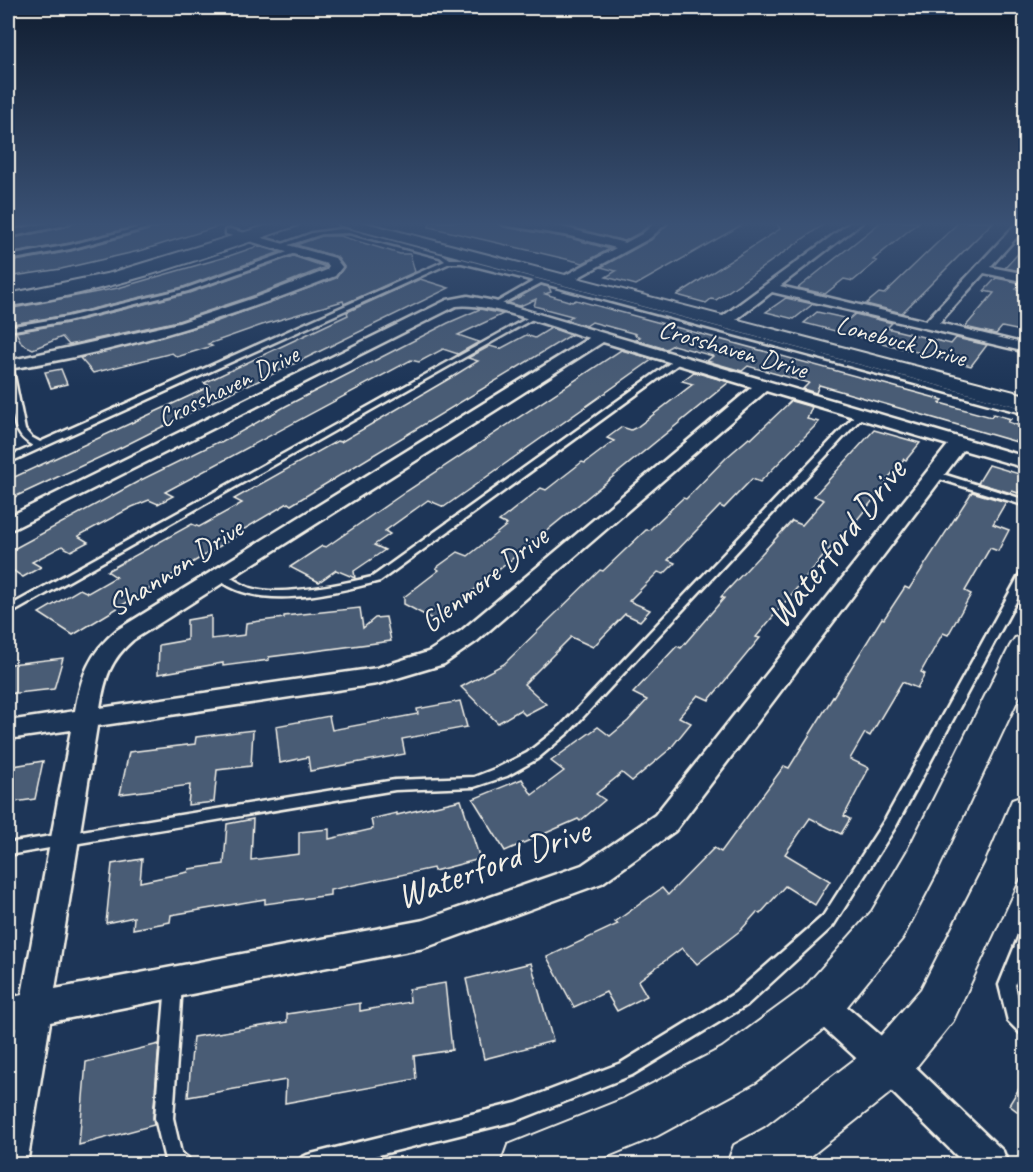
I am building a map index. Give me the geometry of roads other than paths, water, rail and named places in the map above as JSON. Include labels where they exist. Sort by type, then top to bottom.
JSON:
[{"type":"street","points":[[8,287],[65,277]]},
{"type":"street","points":[[8,300],[124,277]]},
{"type":"street","points":[[8,365],[111,344],[195,322],[321,277]]},
{"type":"street","name":"Lonebuck Drive","points":[[553,277],[1026,402]]},
{"type":"street","points":[[566,280],[572,277]]},
{"type":"street","points":[[724,322],[785,277]]},
{"type":"street","points":[[929,326],[974,277]]},
{"type":"street","points":[[770,288],[1026,348]]},
{"type":"street","name":"Crosshaven Drive","points":[[8,524],[452,303],[468,300],[862,413],[958,443],[1023,458]]},
{"type":"street","name":"Shannon Drive","points":[[9,1164],[93,677],[113,645],[125,635],[601,337]]},
{"type":"street","name":"Glenmore Drive","points":[[8,730],[376,676],[420,664],[436,657],[469,636],[764,385]]},
{"type":"street","name":"Waterford Drive","points":[[8,1014],[424,934],[592,874],[665,823],[958,443]]},
{"type":"street","points":[[527,1164],[639,1118],[739,1065],[820,1004],[886,925],[922,862],[1026,646]]},
{"type":"street","points":[[753,1164],[783,1146],[888,1064],[937,1005],[1004,868],[1026,811]]},
{"type":"street","points":[[820,1004],[888,1064],[990,1164]]},
{"type":"lane","points":[[8,329],[67,319],[186,290],[224,277]]},
{"type":"lane","points":[[8,460],[414,277]]},
{"type":"lane","points":[[523,277],[1026,412]]},
{"type":"lane","points":[[494,306],[540,281]]},
{"type":"lane","points":[[8,611],[533,317]]},
{"type":"lane","points":[[220,576],[249,591],[266,593],[333,589],[376,579],[680,360]]},
{"type":"lane","points":[[8,365],[21,432],[40,446]]},
{"type":"lane","points":[[8,849],[395,785],[474,782],[502,772],[532,756],[565,729],[862,413]]},
{"type":"lane","points":[[936,474],[1026,503]]},
{"type":"lane","points":[[307,1164],[527,1108],[626,1069],[741,999],[828,921],[891,822],[1026,572]]},
{"type":"lane","points":[[1026,936],[1007,985],[1014,1015],[1026,1028]]},
{"type":"lane","points":[[174,981],[164,1118],[173,1159],[182,1164]]}]
